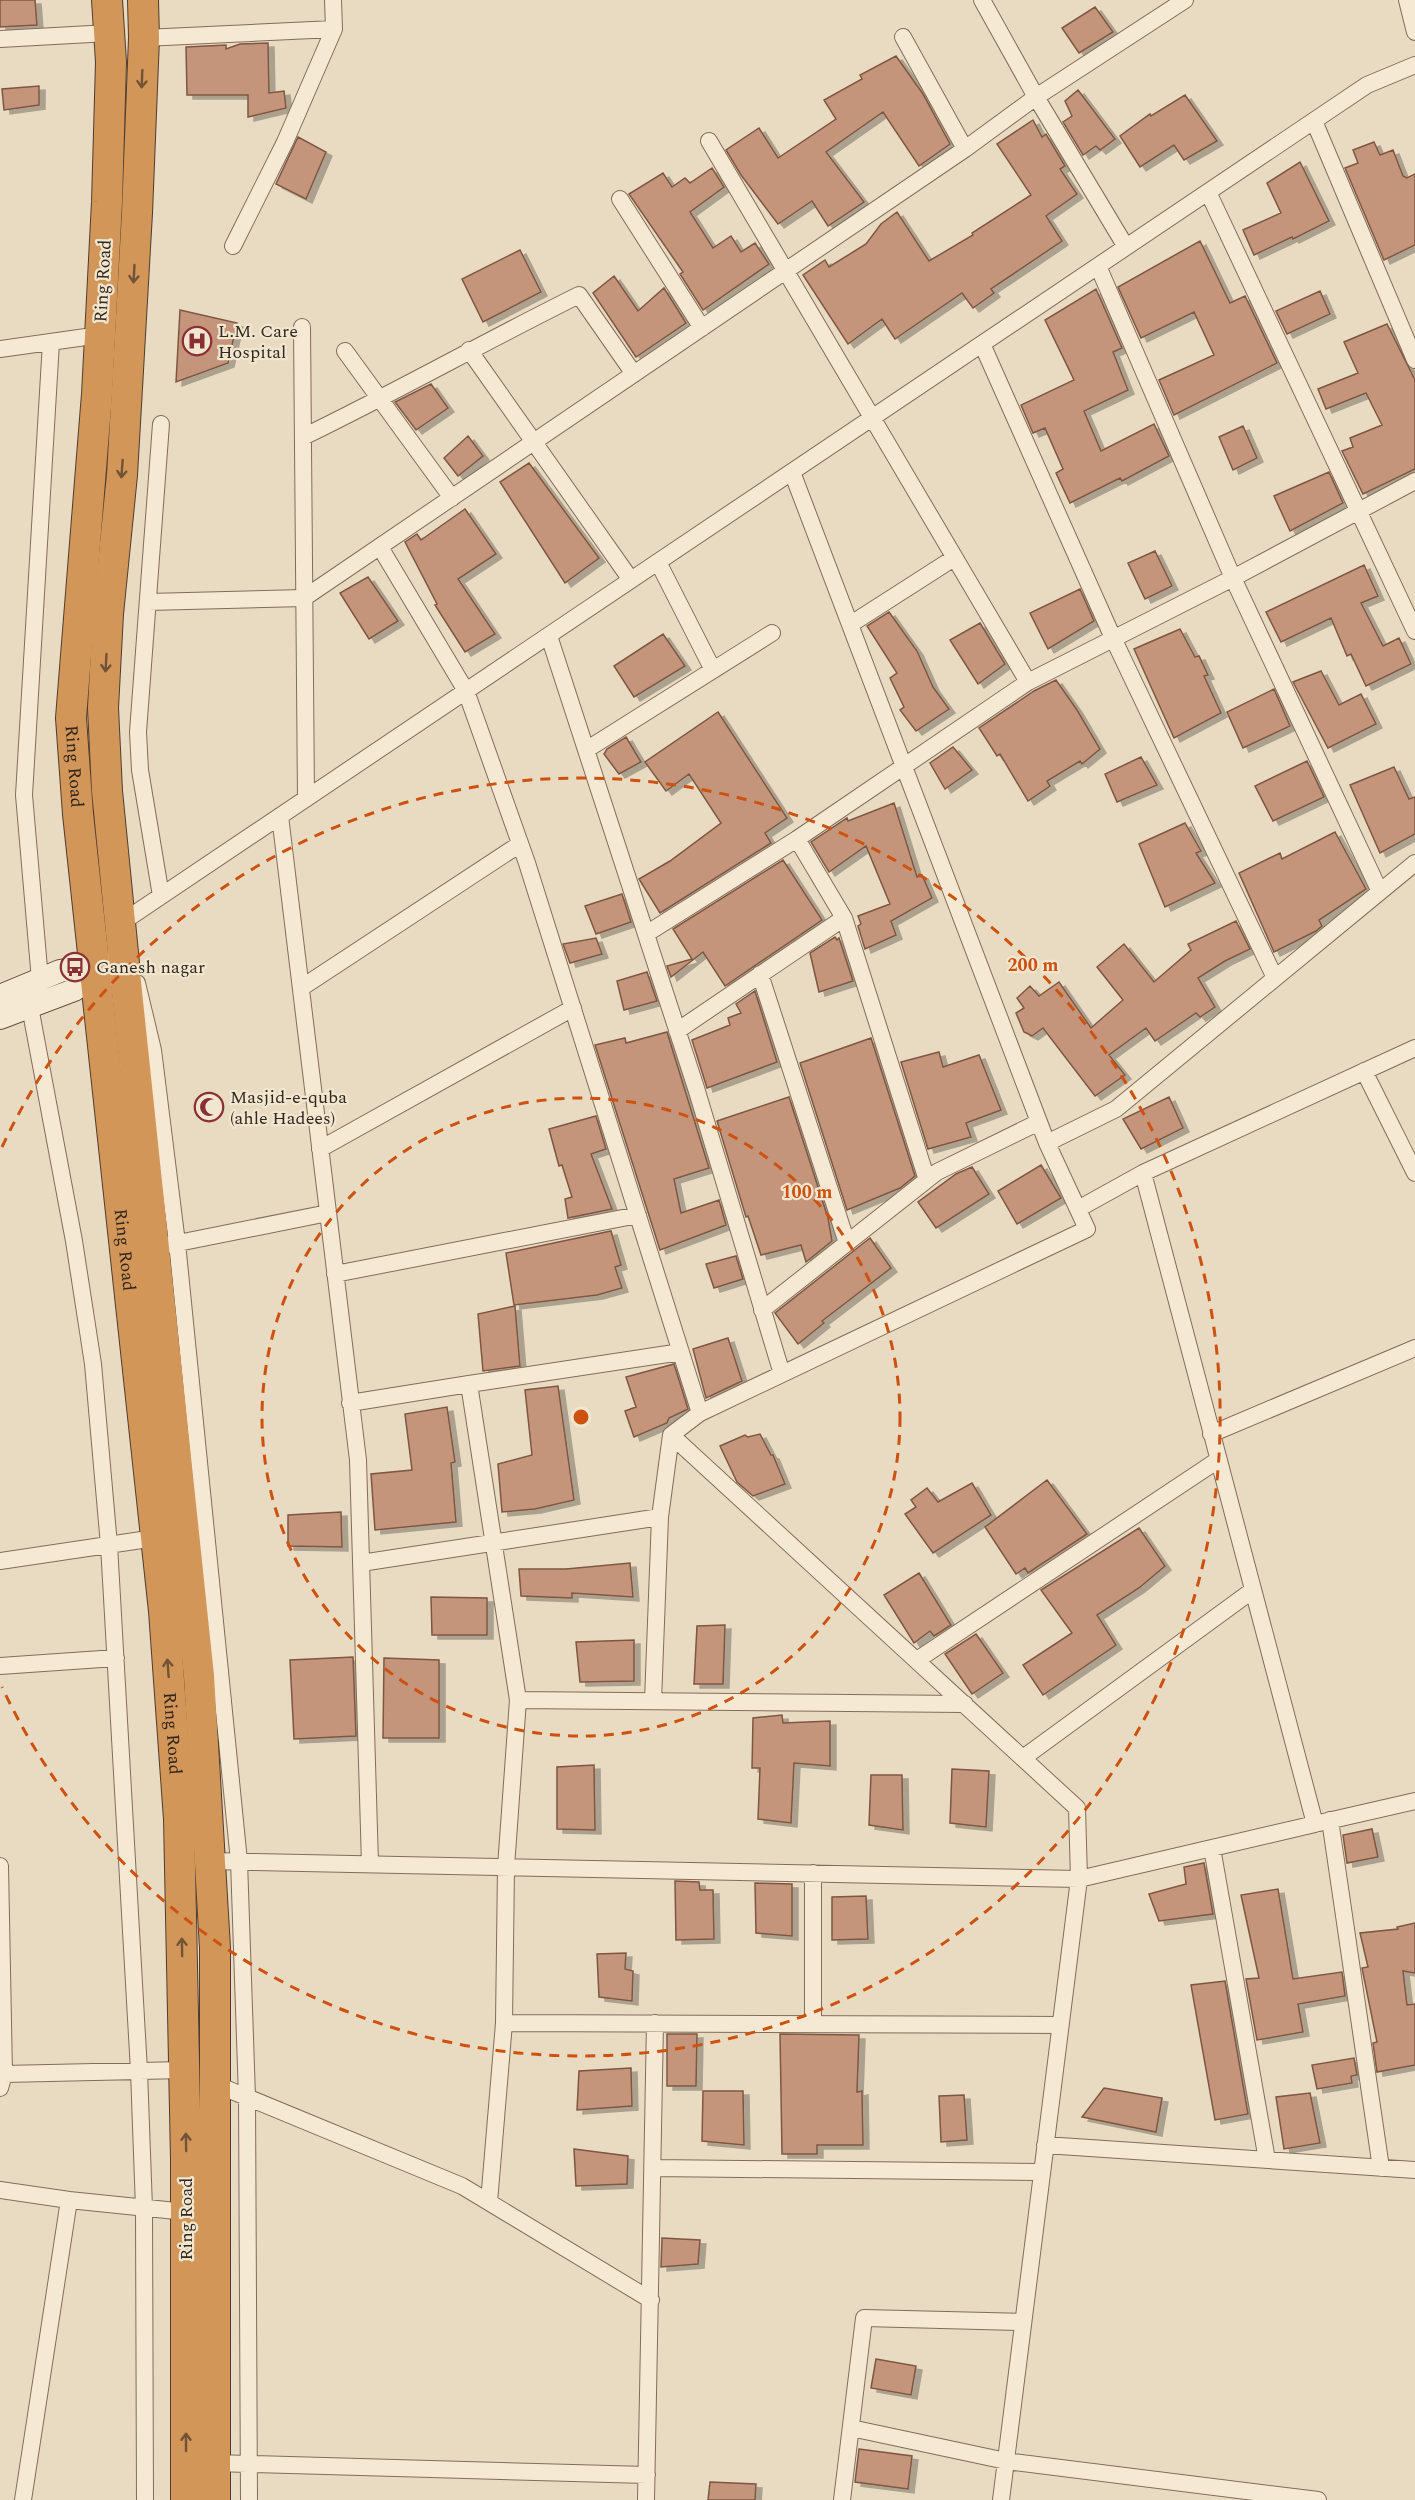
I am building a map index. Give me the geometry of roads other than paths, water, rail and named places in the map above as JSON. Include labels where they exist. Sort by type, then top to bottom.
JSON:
[{"type":"highway","name":"Ring Road","points":[[107,0],[109,33],[107,190],[100,335],[71,717],[95,971],[155,1538],[179,1819],[186,2212],[186,2500]]},
{"type":"highway","name":"Ring Road","points":[[142,0],[144,38],[123,463],[108,614],[103,708],[107,791],[124,965],[166,1245],[199,1676],[224,1861],[215,1948],[215,2500]]},
{"type":"street","points":[[233,246],[285,142],[334,28],[333,0]]},
{"type":"street","points":[[982,0],[1036,97],[1126,247]]},
{"type":"street","points":[[148,602],[304,598],[787,270],[1036,97],[1185,0]]},
{"type":"street","points":[[1407,0],[1415,32]]},
{"type":"street","points":[[144,38],[334,28]]},
{"type":"street","points":[[0,39],[109,33]]},
{"type":"street","points":[[903,37],[965,148]]},
{"type":"street","points":[[121,923],[1366,85],[1415,65]]},
{"type":"street","points":[[1314,121],[1415,360]]},
{"type":"street","points":[[709,141],[1028,682]]},
{"type":"street","points":[[1208,192],[1415,631]]},
{"type":"street","points":[[620,200],[702,328]]},
{"type":"street","points":[[1098,266],[1233,578],[1380,892]]},
{"type":"street","points":[[303,437],[379,400],[469,350],[579,296],[634,374]]},
{"type":"street","points":[[302,327],[306,799]]},
{"type":"street","points":[[0,349],[100,335]]},
{"type":"street","points":[[40,980],[24,795],[31,717],[51,342]]},
{"type":"street","points":[[982,344],[1113,638],[1275,978]]},
{"type":"street","points":[[469,350],[631,580]]},
{"type":"street","points":[[345,351],[452,498]]},
{"type":"street","points":[[161,424],[138,732],[139,761],[161,896]]},
{"type":"street","points":[[653,1701],[660,1517],[671,1435],[700,1413],[1087,1229],[1047,1143],[792,472]]},
{"type":"street","points":[[646,934],[797,839],[1028,682],[1233,578],[1415,481]]},
{"type":"street","points":[[380,547],[466,691],[520,844],[700,1413]]},
{"type":"street","points":[[851,624],[954,558]]},
{"type":"street","points":[[658,562],[713,670]]},
{"type":"street","points":[[586,750],[772,633]]},
{"type":"street","points":[[549,636],[677,1030],[782,1374]]},
{"type":"street","points":[[280,816],[358,1460],[369,1864]]},
{"type":"street","points":[[797,839],[844,918],[927,1180]]},
{"type":"street","points":[[301,988],[520,844]]},
{"type":"street","points":[[1047,1143],[1116,1109],[1415,863]]},
{"type":"street","points":[[677,1030],[844,918]]},
{"type":"street","points":[[0,996],[60,971],[95,971],[124,965]]},
{"type":"street","points":[[0,1018],[74,990],[95,971]]},
{"type":"street","points":[[760,974],[848,1243]]},
{"type":"street","points":[[30,1007],[74,1241],[93,1364],[109,1545],[139,2072],[144,2208],[145,2500]]},
{"type":"street","points":[[320,1149],[573,1008]]},
{"type":"street","points":[[1078,1209],[1143,1173],[1415,1048]]},
{"type":"street","points":[[1364,1071],[1415,1173]]},
{"type":"street","points":[[762,1310],[937,1172],[1039,1122]]},
{"type":"street","points":[[1143,1173],[1253,1590],[1322,1822],[1381,2168]]},
{"type":"street","points":[[166,1245],[328,1213]]},
{"type":"street","points":[[335,1274],[638,1215]]},
{"type":"street","points":[[1211,1434],[1415,1348]]},
{"type":"street","points":[[351,1404],[681,1352]]},
{"type":"street","points":[[469,1384],[518,1700],[506,1867],[504,2023],[489,2202]]},
{"type":"street","points":[[671,1435],[1077,1808],[1078,1879],[1001,2500]]},
{"type":"street","points":[[917,1660],[1218,1460]]},
{"type":"street","points":[[361,1563],[660,1517]]},
{"type":"street","points":[[0,1561],[155,1538]]},
{"type":"street","points":[[1023,1758],[1253,1590]]},
{"type":"street","points":[[0,1666],[116,1658]]},
{"type":"street","points":[[518,1700],[965,1704]]},
{"type":"street","points":[[249,2500],[248,2097],[224,1861],[1078,1879],[1415,1801]]},
{"type":"street","points":[[1212,1848],[1267,2160]]},
{"type":"street","points":[[0,1866],[2,2081],[184,2070]]},
{"type":"street","points":[[813,1873],[813,2024]]},
{"type":"street","points":[[504,2023],[1060,2025]]},
{"type":"street","points":[[646,2500],[655,2023]]},
{"type":"street","points":[[215,2084],[462,2186],[651,2300]]},
{"type":"street","points":[[1045,2145],[1415,2170]]},
{"type":"street","points":[[653,2168],[1042,2172]]},
{"type":"street","points":[[0,2190],[69,2200],[186,2212]]},
{"type":"street","points":[[23,2500],[69,2200]]},
{"type":"street","points":[[842,2500],[864,2318],[1023,2322]]},
{"type":"street","points":[[851,2428],[1006,2461],[1318,2500]]},
{"type":"street","points":[[215,2463],[646,2475]]},
{"type":"place","name":"L.M. Care Hospital","points":[[197,341]]},
{"type":"place","name":"Ganesh nagar","points":[[75,967]]},
{"type":"place","name":"Masjid-e-quba (ahle Hadees)","points":[[209,1107]]}]
